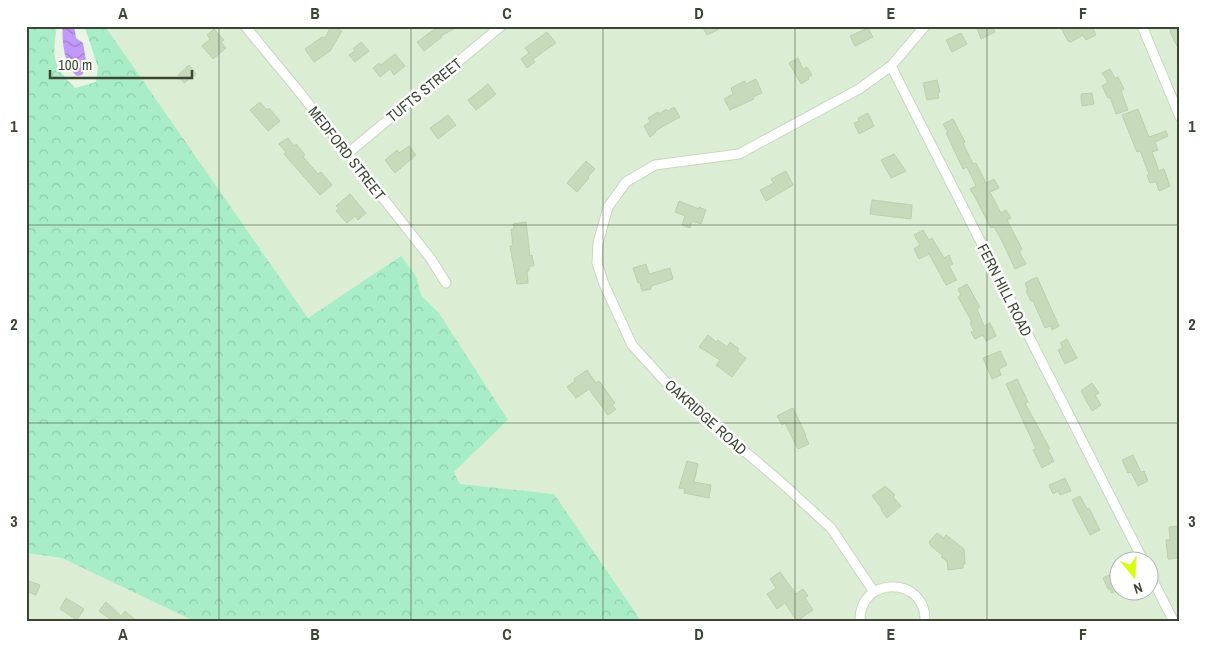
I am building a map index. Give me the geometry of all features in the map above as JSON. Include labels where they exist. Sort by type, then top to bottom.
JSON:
[{"type":"street","name":"MEDFORD STREET","points":[[245,26],[431,259],[446,283]]},
{"type":"street","name":"TUFTS STREET","points":[[347,154],[501,26]]},
{"type":"street","points":[[891,66],[925,26]]},
{"type":"street","points":[[1142,26],[1180,117]]},
{"type":"street","name":"FERN HILL ROAD","points":[[891,66],[1138,550]]},
{"type":"street","name":"OAKRIDGE ROAD","points":[[874,592],[831,528],[783,484],[673,390],[632,345],[604,284],[597,263],[598,243],[608,207],[626,182],[655,165],[738,154],[859,89],[891,66]]},
{"type":"street","points":[[860,622],[862,606],[868,597],[884,587],[892,586],[910,591],[922,604],[925,622]]},
{"type":"street","points":[[1158,591],[1174,622]]},
{"type":"shaded area","points":[[105,26],[1180,26],[1180,622],[642,622],[554,494],[460,484],[454,472],[508,420],[439,313],[421,295],[416,276],[400,257],[308,318]]},
{"type":"shaded area","points":[[26,553],[62,558],[196,622],[26,622]]},
{"type":"green space","points":[[26,26],[57,26],[54,46],[56,60],[62,73],[75,88],[96,82],[98,67],[85,28],[87,26],[105,26],[308,318],[401,256],[416,276],[421,295],[439,313],[508,420],[454,472],[460,484],[554,494],[642,622],[196,622],[62,558],[26,553]]},
{"type":"water","points":[[63,26],[74,26],[76,38],[83,43],[87,66],[82,75],[77,76],[69,66],[63,46]]},
{"type":"building","points":[[331,26],[342,31],[330,51],[314,62],[305,49],[322,37],[325,38]]},
{"type":"building","points":[[439,26],[459,26],[441,36],[424,51],[417,42]]},
{"type":"building","points":[[702,26],[725,26],[707,35]]},
{"type":"building","points":[[976,26],[992,26],[995,32],[981,39]]},
{"type":"building","points":[[1060,26],[1092,26],[1096,35],[1086,40],[1083,35],[1071,42],[1068,41]]},
{"type":"building","points":[[1180,26],[1180,52],[1171,34],[1170,28]]},
{"type":"building","points":[[868,28],[873,37],[855,46],[850,36]]},
{"type":"building","points":[[214,29],[224,40],[221,42],[226,48],[213,59],[202,46],[210,39],[207,35]]},
{"type":"building","points":[[547,32],[556,43],[533,59],[535,62],[527,68],[521,59],[529,53],[525,48]]},
{"type":"building","points":[[961,33],[967,44],[952,52],[946,40]]},
{"type":"building","points":[[361,42],[369,51],[355,62],[349,55],[355,51],[353,49]]},
{"type":"building","points":[[395,54],[405,66],[394,75],[390,69],[380,77],[373,68],[379,63],[381,65]]},
{"type":"building","points":[[798,58],[803,69],[807,67],[812,75],[801,84],[789,63]]},
{"type":"building","points":[[189,65],[196,74],[184,83],[178,75]]},
{"type":"building","points":[[1110,69],[1115,78],[1118,77],[1124,89],[1121,91],[1128,110],[1116,114],[1110,97],[1108,98],[1102,86],[1108,82],[1102,73]]},
{"type":"building","points":[[756,79],[762,93],[753,97],[754,99],[730,110],[724,99],[733,94],[731,88],[745,81],[746,84]]},
{"type":"building","points":[[937,80],[940,92],[938,93],[939,98],[927,100],[923,83]]},
{"type":"building","points":[[488,84],[496,94],[476,110],[468,100]]},
{"type":"building","points":[[1092,93],[1094,104],[1082,106],[1081,94]]},
{"type":"building","points":[[260,102],[267,110],[269,108],[280,121],[268,131],[250,110]]},
{"type":"building","points":[[674,107],[680,117],[655,131],[650,137],[644,126],[650,122],[648,118],[658,112],[659,114],[666,109],[668,111]]},
{"type":"building","points":[[1138,109],[1149,137],[1166,131],[1168,136],[1155,142],[1158,150],[1152,152],[1159,171],[1164,169],[1170,186],[1159,191],[1156,182],[1150,183],[1147,175],[1149,174],[1141,153],[1140,151],[1137,152],[1122,115]]},
{"type":"building","points":[[868,113],[874,126],[859,134],[854,123],[859,121],[858,118]]},
{"type":"building","points":[[448,115],[456,125],[438,139],[430,128]]},
{"type":"building","points":[[953,119],[965,142],[963,143],[973,164],[976,163],[986,183],[994,179],[999,188],[990,192],[1001,213],[1006,210],[1011,218],[1007,220],[1022,249],[1019,251],[1026,264],[1015,269],[1002,241],[994,227],[991,228],[970,189],[976,186],[967,167],[963,169],[943,124]]},
{"type":"building","points":[[288,138],[294,146],[296,144],[305,155],[303,157],[318,174],[321,172],[332,185],[320,195],[284,154],[286,152],[279,144]]},
{"type":"building","points":[[409,146],[416,155],[395,173],[385,160],[397,150],[399,153]]},
{"type":"building","points":[[894,154],[906,171],[891,178],[881,160]]},
{"type":"building","points":[[586,161],[595,169],[577,192],[567,183]]},
{"type":"building","points":[[786,171],[793,185],[766,201],[760,190],[774,183],[771,179]]},
{"type":"building","points":[[350,194],[366,213],[358,220],[355,216],[347,223],[336,211],[339,209],[336,206]]},
{"type":"building","points":[[872,200],[912,205],[911,219],[870,214]]},
{"type":"building","points":[[679,201],[706,210],[701,224],[692,221],[690,228],[682,225],[685,216],[675,212]]},
{"type":"building","points":[[526,222],[530,256],[532,255],[534,266],[529,266],[529,271],[527,271],[528,283],[517,284],[510,246],[513,246],[511,229],[514,229],[513,224]]},
{"type":"building","points":[[923,230],[929,240],[932,238],[944,258],[949,255],[953,264],[949,266],[957,280],[946,285],[929,254],[919,259],[914,249],[920,245],[914,235]]},
{"type":"building","points":[[646,264],[649,274],[670,268],[673,279],[642,291],[633,268]]},
{"type":"building","points":[[1037,277],[1059,326],[1052,330],[1051,326],[1045,328],[1033,301],[1031,301],[1026,291],[1028,290],[1025,283]]},
{"type":"building","points":[[967,284],[980,307],[977,309],[984,326],[990,323],[996,336],[986,341],[983,335],[975,339],[971,332],[974,331],[970,323],[972,322],[958,297],[961,295],[958,289]]},
{"type":"building","points":[[708,335],[716,342],[718,340],[727,347],[730,342],[746,358],[732,377],[716,365],[720,360],[699,347]]},
{"type":"building","points":[[1067,339],[1077,358],[1065,364],[1058,350],[1063,348],[1060,343]]},
{"type":"building","points":[[1000,351],[1007,365],[999,369],[1001,375],[992,379],[983,358]]},
{"type":"building","points":[[587,370],[596,383],[599,381],[615,403],[612,405],[616,409],[608,415],[589,389],[576,398],[567,387],[575,381],[574,379]]},
{"type":"building","points":[[1017,379],[1028,402],[1025,403],[1050,449],[1048,450],[1054,461],[1042,468],[1033,450],[1036,449],[1006,384]]},
{"type":"building","points":[[1092,383],[1099,393],[1095,395],[1101,405],[1092,411],[1081,391]]},
{"type":"building","points":[[793,408],[809,444],[798,449],[785,423],[782,425],[777,416]]},
{"type":"building","points":[[1133,455],[1141,472],[1144,471],[1148,481],[1138,486],[1131,472],[1128,473],[1122,460]]},
{"type":"building","points":[[687,461],[698,464],[694,482],[711,485],[709,498],[684,493],[685,489],[679,488]]},
{"type":"building","points":[[1065,478],[1071,491],[1060,495],[1058,491],[1053,494],[1049,485]]},
{"type":"building","points":[[885,486],[895,495],[893,497],[901,506],[887,518],[872,496]]},
{"type":"building","points":[[1080,496],[1087,509],[1089,508],[1100,530],[1090,535],[1072,500]]},
{"type":"building","points":[[1180,526],[1180,558],[1168,559],[1166,540],[1170,540],[1169,527]]},
{"type":"building","points":[[937,533],[944,538],[946,535],[964,549],[965,564],[963,564],[963,568],[948,570],[947,561],[941,557],[943,556],[929,542]]},
{"type":"building","points":[[780,572],[796,594],[803,589],[808,596],[805,598],[813,610],[797,621],[785,603],[777,609],[767,594],[776,588],[770,579]]},
{"type":"building","points":[[1108,576],[1108,589],[1103,578]]},
{"type":"building","points":[[26,580],[40,585],[36,595],[26,591]]},
{"type":"building","points":[[66,598],[84,609],[77,620],[60,609]]},
{"type":"building","points":[[106,602],[121,616],[125,611],[138,622],[114,622],[99,611]]}]
